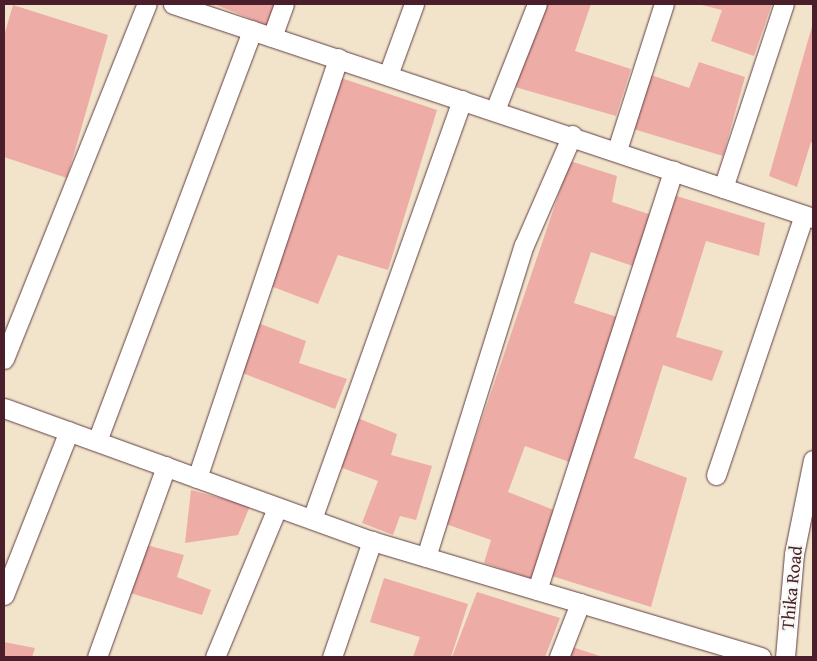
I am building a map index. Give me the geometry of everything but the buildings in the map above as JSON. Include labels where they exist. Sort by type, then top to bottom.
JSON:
[{"type":"street","points":[[4,359],[147,4]]},
{"type":"street","points":[[173,4],[572,135],[809,216],[716,474]]},
{"type":"street","points":[[272,36],[284,4]]},
{"type":"street","points":[[388,75],[414,4]]},
{"type":"street","points":[[495,110],[537,4]]},
{"type":"street","points":[[617,150],[664,4]]},
{"type":"street","points":[[723,188],[784,4]]},
{"type":"street","points":[[97,440],[252,30]]},
{"type":"street","points":[[197,478],[338,58]]},
{"type":"street","points":[[312,519],[462,100]]},
{"type":"street","points":[[426,557],[524,245],[572,135]]},
{"type":"street","points":[[537,590],[673,171]]},
{"type":"street","points":[[4,408],[97,440],[277,508],[372,541],[761,657]]},
{"type":"street","points":[[4,595],[68,431]]},
{"type":"street","name":"Thika Road","points":[[785,657],[794,554],[813,460]]},
{"type":"street","points":[[97,657],[166,466]]},
{"type":"street","points":[[215,657],[277,508]]},
{"type":"street","points":[[332,657],[372,541]]},
{"type":"street","points":[[559,657],[580,603]]}]
